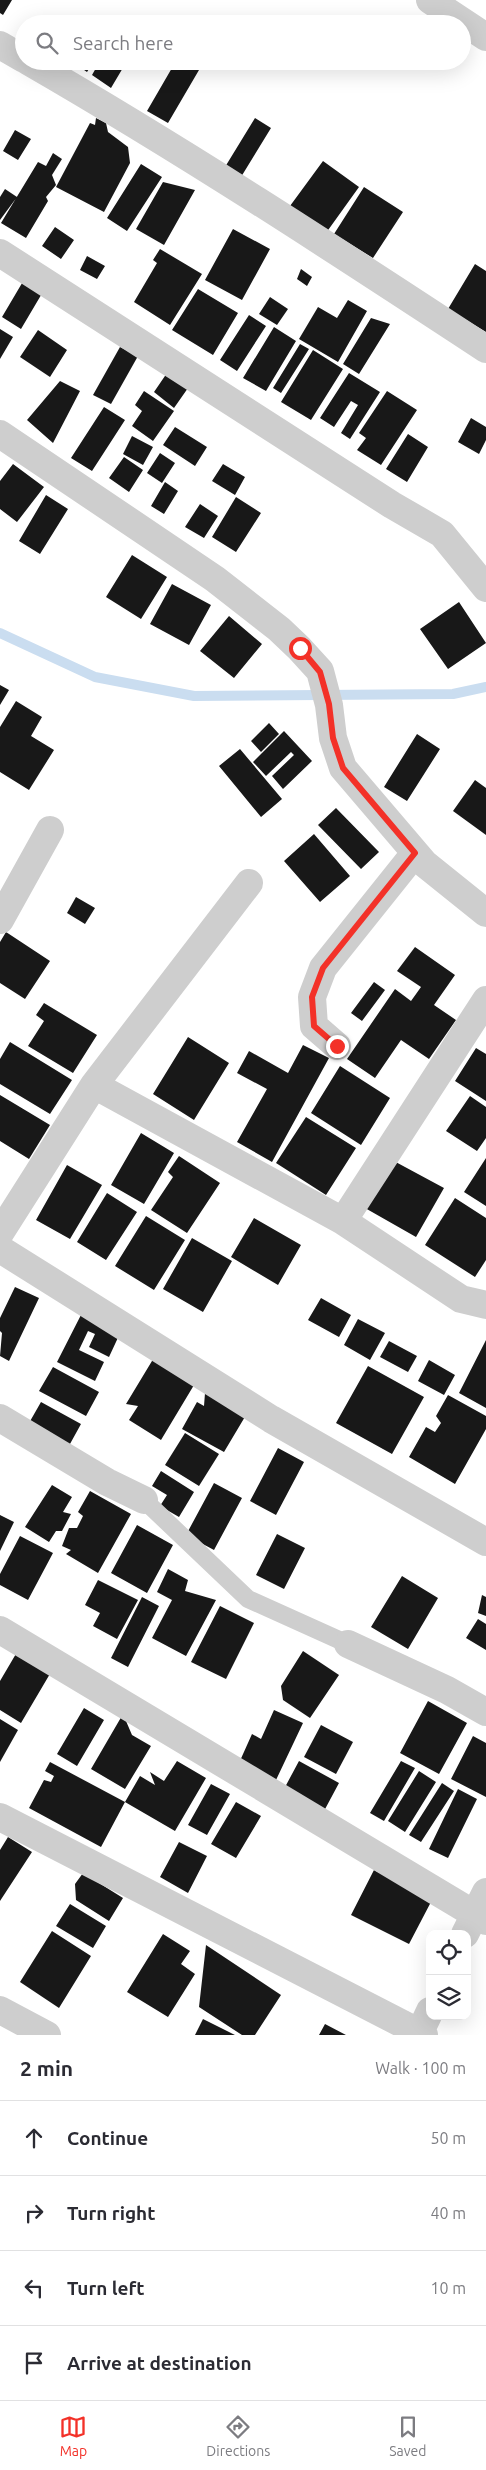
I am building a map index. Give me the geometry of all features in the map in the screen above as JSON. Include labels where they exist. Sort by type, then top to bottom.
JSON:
[{"type":"street","points":[[430,0],[453,15]]},
{"type":"street","points":[[471,27],[486,37]]},
{"type":"street","points":[[0,45],[15,54]]},
{"type":"street","points":[[43,70],[352,261],[486,349]]},
{"type":"street","points":[[0,253],[392,505],[442,534],[486,588]]},
{"type":"street","points":[[0,434],[214,579],[280,629],[300,648],[320,672],[329,704],[333,738],[343,768],[415,853],[445,881],[486,913]]},
{"type":"street","points":[[0,920],[50,830]]},
{"type":"street","points":[[337,1046],[314,1026],[312,997],[323,968],[415,853]]},
{"type":"street","points":[[0,1233],[94,1085],[249,883]]},
{"type":"street","points":[[343,1221],[486,1000]]},
{"type":"street","points":[[94,1085],[343,1221],[461,1299],[486,1305]]},
{"type":"street","points":[[0,1249],[271,1419],[486,1542]]},
{"type":"street","points":[[0,1418],[107,1482],[144,1500]]},
{"type":"street","points":[[0,1630],[478,1915]]},
{"type":"street","points":[[348,1644],[447,1690],[486,1712]]},
{"type":"street","points":[[0,1817],[425,2026]]},
{"type":"street","points":[[0,2010],[47,2035]]},
{"type":"lane","points":[[144,1500],[248,1599],[348,1644]]},
{"type":"building","points":[[0,0],[12,0],[3,15],[0,13]]},
{"type":"building","points":[[95,70],[122,70],[111,88],[92,75]]},
{"type":"building","points":[[171,70],[199,70],[168,123],[147,111]]},
{"type":"building","points":[[96,118],[106,123],[108,132],[128,147],[130,163],[104,212],[56,187],[90,123],[95,125]]},
{"type":"building","points":[[255,118],[271,128],[241,177],[225,167]]},
{"type":"building","points":[[15,130],[31,139],[18,160],[3,151]]},
{"type":"building","points":[[53,153],[62,159],[52,175],[56,185],[46,197],[48,201],[26,238],[1,223],[38,162],[46,166]]},
{"type":"building","points":[[323,161],[359,187],[326,233],[290,206]]},
{"type":"building","points":[[141,164],[162,177],[127,231],[107,218]]},
{"type":"building","points":[[163,182],[195,190],[164,245],[136,229]]},
{"type":"building","points":[[364,187],[403,212],[373,258],[334,234]]},
{"type":"building","points":[[5,189],[17,197],[0,220],[0,197]]},
{"type":"building","points":[[55,227],[74,240],[61,259],[42,246]]},
{"type":"building","points":[[233,229],[270,249],[242,300],[205,280]]},
{"type":"building","points":[[160,249],[202,274],[170,325],[134,302],[157,263],[153,260]]},
{"type":"building","points":[[87,256],[105,266],[97,279],[80,270]]},
{"type":"building","points":[[475,264],[486,271],[486,332],[448,309]]},
{"type":"building","points":[[301,269],[312,277],[307,286],[297,279]]},
{"type":"building","points":[[28,273],[47,285],[21,329],[2,317]]},
{"type":"building","points":[[198,289],[238,313],[213,355],[172,330]]},
{"type":"building","points":[[270,297],[288,309],[277,325],[259,314]]},
{"type":"building","points":[[348,300],[367,311],[338,362],[299,339],[318,307],[337,318]]},
{"type":"building","points":[[249,315],[266,326],[237,371],[220,360]]},
{"type":"building","points":[[371,318],[390,324],[359,374],[343,364]]},
{"type":"building","points":[[274,327],[296,341],[266,391],[243,378]]},
{"type":"building","points":[[0,329],[13,337],[0,359]]},
{"type":"building","points":[[38,330],[67,350],[50,377],[20,357]]},
{"type":"building","points":[[300,344],[309,349],[281,393],[273,388]]},
{"type":"building","points":[[120,347],[138,356],[111,404],[93,395]]},
{"type":"building","points":[[313,350],[343,369],[311,420],[281,402]]},
{"type":"building","points":[[167,373],[188,388],[174,408],[154,392]]},
{"type":"building","points":[[349,373],[380,392],[350,439],[341,433],[358,405],[351,401],[334,427],[320,418]]},
{"type":"building","points":[[60,381],[80,391],[53,443],[27,420]]},
{"type":"building","points":[[144,391],[174,411],[153,441],[132,426],[142,411],[135,405]]},
{"type":"building","points":[[387,391],[417,410],[381,465],[357,450],[366,438],[359,433]]},
{"type":"building","points":[[104,407],[125,420],[92,471],[71,458]]},
{"type":"building","points":[[471,418],[486,427],[486,440],[479,454],[458,442]]},
{"type":"building","points":[[175,427],[207,447],[195,466],[163,445]]},
{"type":"building","points":[[408,434],[428,447],[407,482],[386,469]]},
{"type":"building","points":[[132,436],[153,447],[143,465],[123,454]]},
{"type":"building","points":[[160,453],[175,463],[162,483],[147,473]]},
{"type":"building","points":[[124,457],[143,470],[129,492],[109,478]]},
{"type":"building","points":[[13,464],[44,487],[17,522],[0,509],[0,481]]},
{"type":"building","points":[[223,464],[245,477],[235,495],[212,481]]},
{"type":"building","points":[[165,482],[178,491],[164,514],[151,506]]},
{"type":"building","points":[[46,495],[68,509],[40,554],[19,541]]},
{"type":"building","points":[[236,497],[261,513],[236,552],[212,537]]},
{"type":"building","points":[[200,504],[218,516],[204,538],[185,527]]},
{"type":"building","points":[[132,555],[167,577],[141,619],[106,597]]},
{"type":"building","points":[[172,584],[211,605],[189,645],[150,624]]},
{"type":"building","points":[[459,602],[486,643],[448,669],[420,629]]},
{"type":"building","points":[[229,616],[262,644],[234,678],[200,651]]},
{"type":"building","points":[[0,685],[9,690],[0,705]]},
{"type":"building","points":[[16,701],[42,717],[31,736],[54,750],[29,790],[0,772],[0,727]]},
{"type":"building","points":[[269,723],[279,734],[261,752],[251,741]]},
{"type":"building","points":[[284,731],[312,761],[283,789],[272,776],[294,755],[291,752],[266,776],[253,762]]},
{"type":"building","points":[[417,734],[440,749],[407,801],[384,787]]},
{"type":"building","points":[[240,749],[282,799],[261,817],[219,766]]},
{"type":"building","points":[[475,780],[486,788],[486,835],[453,811]]},
{"type":"building","points":[[336,808],[379,852],[361,869],[318,825]]},
{"type":"building","points":[[314,834],[350,876],[320,902],[284,861]]},
{"type":"building","points":[[76,897],[95,908],[85,924],[67,913]]},
{"type":"building","points":[[6,932],[50,961],[25,999],[0,983],[0,942]]},
{"type":"building","points":[[415,947],[455,975],[434,1005],[456,1020],[429,1059],[401,1040],[375,1078],[347,1059],[395,989],[411,1001],[421,987],[397,971]]},
{"type":"building","points":[[374,982],[385,990],[362,1021],[351,1013]]},
{"type":"building","points":[[44,1003],[97,1035],[73,1073],[28,1046],[44,1021],[36,1015]]},
{"type":"building","points":[[188,1037],[229,1063],[194,1120],[153,1094]]},
{"type":"building","points":[[10,1042],[72,1080],[50,1114],[0,1084],[0,1059]]},
{"type":"building","points":[[303,1045],[329,1058],[272,1162],[237,1142],[267,1089],[237,1073],[249,1051],[288,1073]]},
{"type":"building","points":[[476,1048],[486,1054],[486,1101],[455,1081]]},
{"type":"building","points":[[340,1066],[390,1098],[361,1145],[311,1113]]},
{"type":"building","points":[[0,1095],[50,1125],[29,1159],[0,1141]]},
{"type":"building","points":[[470,1096],[486,1107],[486,1138],[477,1151],[446,1131]]},
{"type":"building","points":[[306,1117],[356,1148],[326,1195],[276,1163]]},
{"type":"building","points":[[141,1133],[174,1153],[144,1204],[111,1185]]},
{"type":"building","points":[[179,1156],[220,1183],[187,1233],[151,1210],[173,1177],[168,1172]]},
{"type":"building","points":[[486,1158],[486,1206],[464,1192]]},
{"type":"building","points":[[392,1160],[444,1188],[416,1237],[365,1208]]},
{"type":"building","points":[[67,1165],[102,1185],[70,1239],[36,1220]]},
{"type":"building","points":[[107,1193],[137,1212],[106,1260],[77,1242]]},
{"type":"building","points":[[455,1198],[486,1218],[486,1260],[475,1277],[425,1245]]},
{"type":"building","points":[[146,1216],[185,1240],[154,1290],[115,1266]]},
{"type":"building","points":[[254,1218],[301,1245],[278,1285],[231,1257]]},
{"type":"building","points":[[192,1238],[232,1261],[203,1312],[163,1289]]},
{"type":"building","points":[[15,1287],[39,1298],[9,1361],[0,1356],[2,1333],[0,1331],[0,1318]]},
{"type":"building","points":[[321,1298],[351,1315],[339,1337],[308,1320]]},
{"type":"building","points":[[83,1311],[122,1329],[109,1357],[89,1347],[95,1334],[88,1331],[79,1350],[104,1362],[95,1381],[57,1362]]},
{"type":"building","points":[[358,1319],[385,1333],[370,1360],[344,1345]]},
{"type":"building","points":[[486,1340],[486,1408],[459,1393]]},
{"type":"building","points":[[389,1341],[417,1356],[408,1372],[380,1357]]},
{"type":"building","points":[[155,1356],[197,1380],[161,1440],[129,1420],[138,1406],[126,1404]]},
{"type":"building","points":[[429,1360],[455,1375],[444,1395],[418,1381]]},
{"type":"building","points":[[368,1366],[424,1397],[392,1454],[336,1423]]},
{"type":"building","points":[[53,1367],[99,1392],[86,1416],[39,1391]]},
{"type":"building","points":[[205,1393],[249,1410],[224,1452],[182,1429],[197,1402],[204,1406]]},
{"type":"building","points":[[448,1395],[486,1416],[486,1429],[455,1484],[409,1457],[426,1427],[435,1432],[441,1423],[436,1416]]},
{"type":"building","points":[[41,1402],[81,1424],[65,1453],[25,1430]]},
{"type":"building","points":[[185,1433],[219,1454],[199,1486],[165,1465]]},
{"type":"building","points":[[278,1448],[304,1462],[276,1515],[250,1501]]},
{"type":"building","points":[[161,1471],[194,1492],[179,1517],[160,1506],[167,1495],[152,1486]]},
{"type":"building","points":[[214,1483],[242,1498],[214,1550],[186,1535]]},
{"type":"building","points":[[52,1485],[72,1497],[63,1512],[71,1514],[62,1531],[56,1531],[49,1542],[25,1527]]},
{"type":"building","points":[[90,1491],[131,1514],[98,1573],[66,1554],[71,1550],[62,1546],[69,1528],[77,1528],[83,1516],[78,1512]]},
{"type":"building","points":[[0,1515],[14,1522],[0,1551]]},
{"type":"building","points":[[137,1525],[173,1545],[147,1593],[111,1573]]},
{"type":"building","points":[[277,1534],[305,1548],[284,1589],[256,1575]]},
{"type":"building","points":[[20,1536],[53,1553],[28,1600],[0,1585],[0,1574]]},
{"type":"building","points":[[168,1569],[188,1580],[185,1591],[216,1600],[186,1656],[152,1638],[172,1600],[157,1592]]},
{"type":"building","points":[[402,1576],[438,1598],[408,1649],[371,1627]]},
{"type":"building","points":[[98,1580],[138,1600],[117,1639],[93,1626],[100,1613],[85,1605]]},
{"type":"building","points":[[482,1595],[486,1597],[486,1616],[478,1613]]},
{"type":"building","points":[[142,1597],[159,1606],[128,1667],[111,1658]]},
{"type":"building","points":[[220,1606],[254,1623],[226,1679],[191,1662]]},
{"type":"building","points":[[478,1619],[486,1624],[486,1650],[466,1638]]},
{"type":"building","points":[[20,1647],[54,1667],[21,1723],[0,1710],[0,1681]]},
{"type":"building","points":[[303,1651],[339,1675],[310,1718],[283,1700],[281,1686]]},
{"type":"building","points":[[428,1701],[467,1723],[439,1774],[400,1753]]},
{"type":"building","points":[[84,1708],[104,1720],[77,1766],[57,1754]]},
{"type":"building","points":[[274,1710],[303,1723],[276,1780],[239,1763],[252,1734],[261,1739]]},
{"type":"building","points":[[123,1714],[132,1735],[151,1746],[125,1789],[91,1769]]},
{"type":"building","points":[[0,1719],[18,1730],[0,1762]]},
{"type":"building","points":[[321,1725],[353,1742],[336,1774],[304,1757]]},
{"type":"building","points":[[473,1736],[486,1743],[486,1797],[451,1779]]},
{"type":"building","points":[[177,1761],[206,1778],[175,1831],[125,1802],[140,1776],[155,1785],[150,1772],[164,1781]]},
{"type":"building","points":[[299,1761],[339,1783],[324,1811],[284,1789]]},
{"type":"building","points":[[401,1761],[415,1768],[384,1821],[370,1813]]},
{"type":"building","points":[[50,1762],[125,1802],[101,1847],[29,1808],[44,1780],[51,1782],[54,1776],[45,1771]]},
{"type":"building","points":[[419,1771],[436,1782],[405,1832],[388,1821]]},
{"type":"building","points":[[442,1783],[454,1791],[421,1842],[409,1835]]},
{"type":"building","points":[[211,1784],[230,1794],[207,1835],[188,1825]]},
{"type":"building","points":[[458,1789],[477,1799],[448,1858],[429,1849]]},
{"type":"building","points":[[236,1802],[261,1816],[236,1858],[211,1844]]},
{"type":"building","points":[[8,1837],[32,1852],[0,1901],[0,1850]]},
{"type":"building","points":[[179,1842],[207,1856],[188,1893],[160,1877]]},
{"type":"building","points":[[374,1870],[432,1900],[409,1944],[351,1915]]},
{"type":"building","points":[[83,1873],[123,1898],[109,1921],[76,1900],[75,1884]]},
{"type":"building","points":[[70,1904],[106,1926],[93,1948],[56,1926]]},
{"type":"building","points":[[52,1931],[91,1956],[59,2008],[20,1982]]},
{"type":"building","points":[[163,1934],[190,1951],[181,1964],[195,1974],[168,2017],[127,1992]]},
{"type":"building","points":[[206,1945],[281,1995],[255,2035],[242,2035],[199,2007]]},
{"type":"building","points":[[203,2019],[235,2035],[195,2035]]},
{"type":"building","points":[[325,2024],[346,2035],[319,2035]]},
{"type":"waterway","points":[[0,633],[95,677],[194,696],[453,694],[486,687]]},
{"type":"route","points":[[300,648],[320,672],[329,704],[333,738],[343,768],[362,788],[415,853],[323,968],[312,997],[314,1026],[337,1046]]}]
